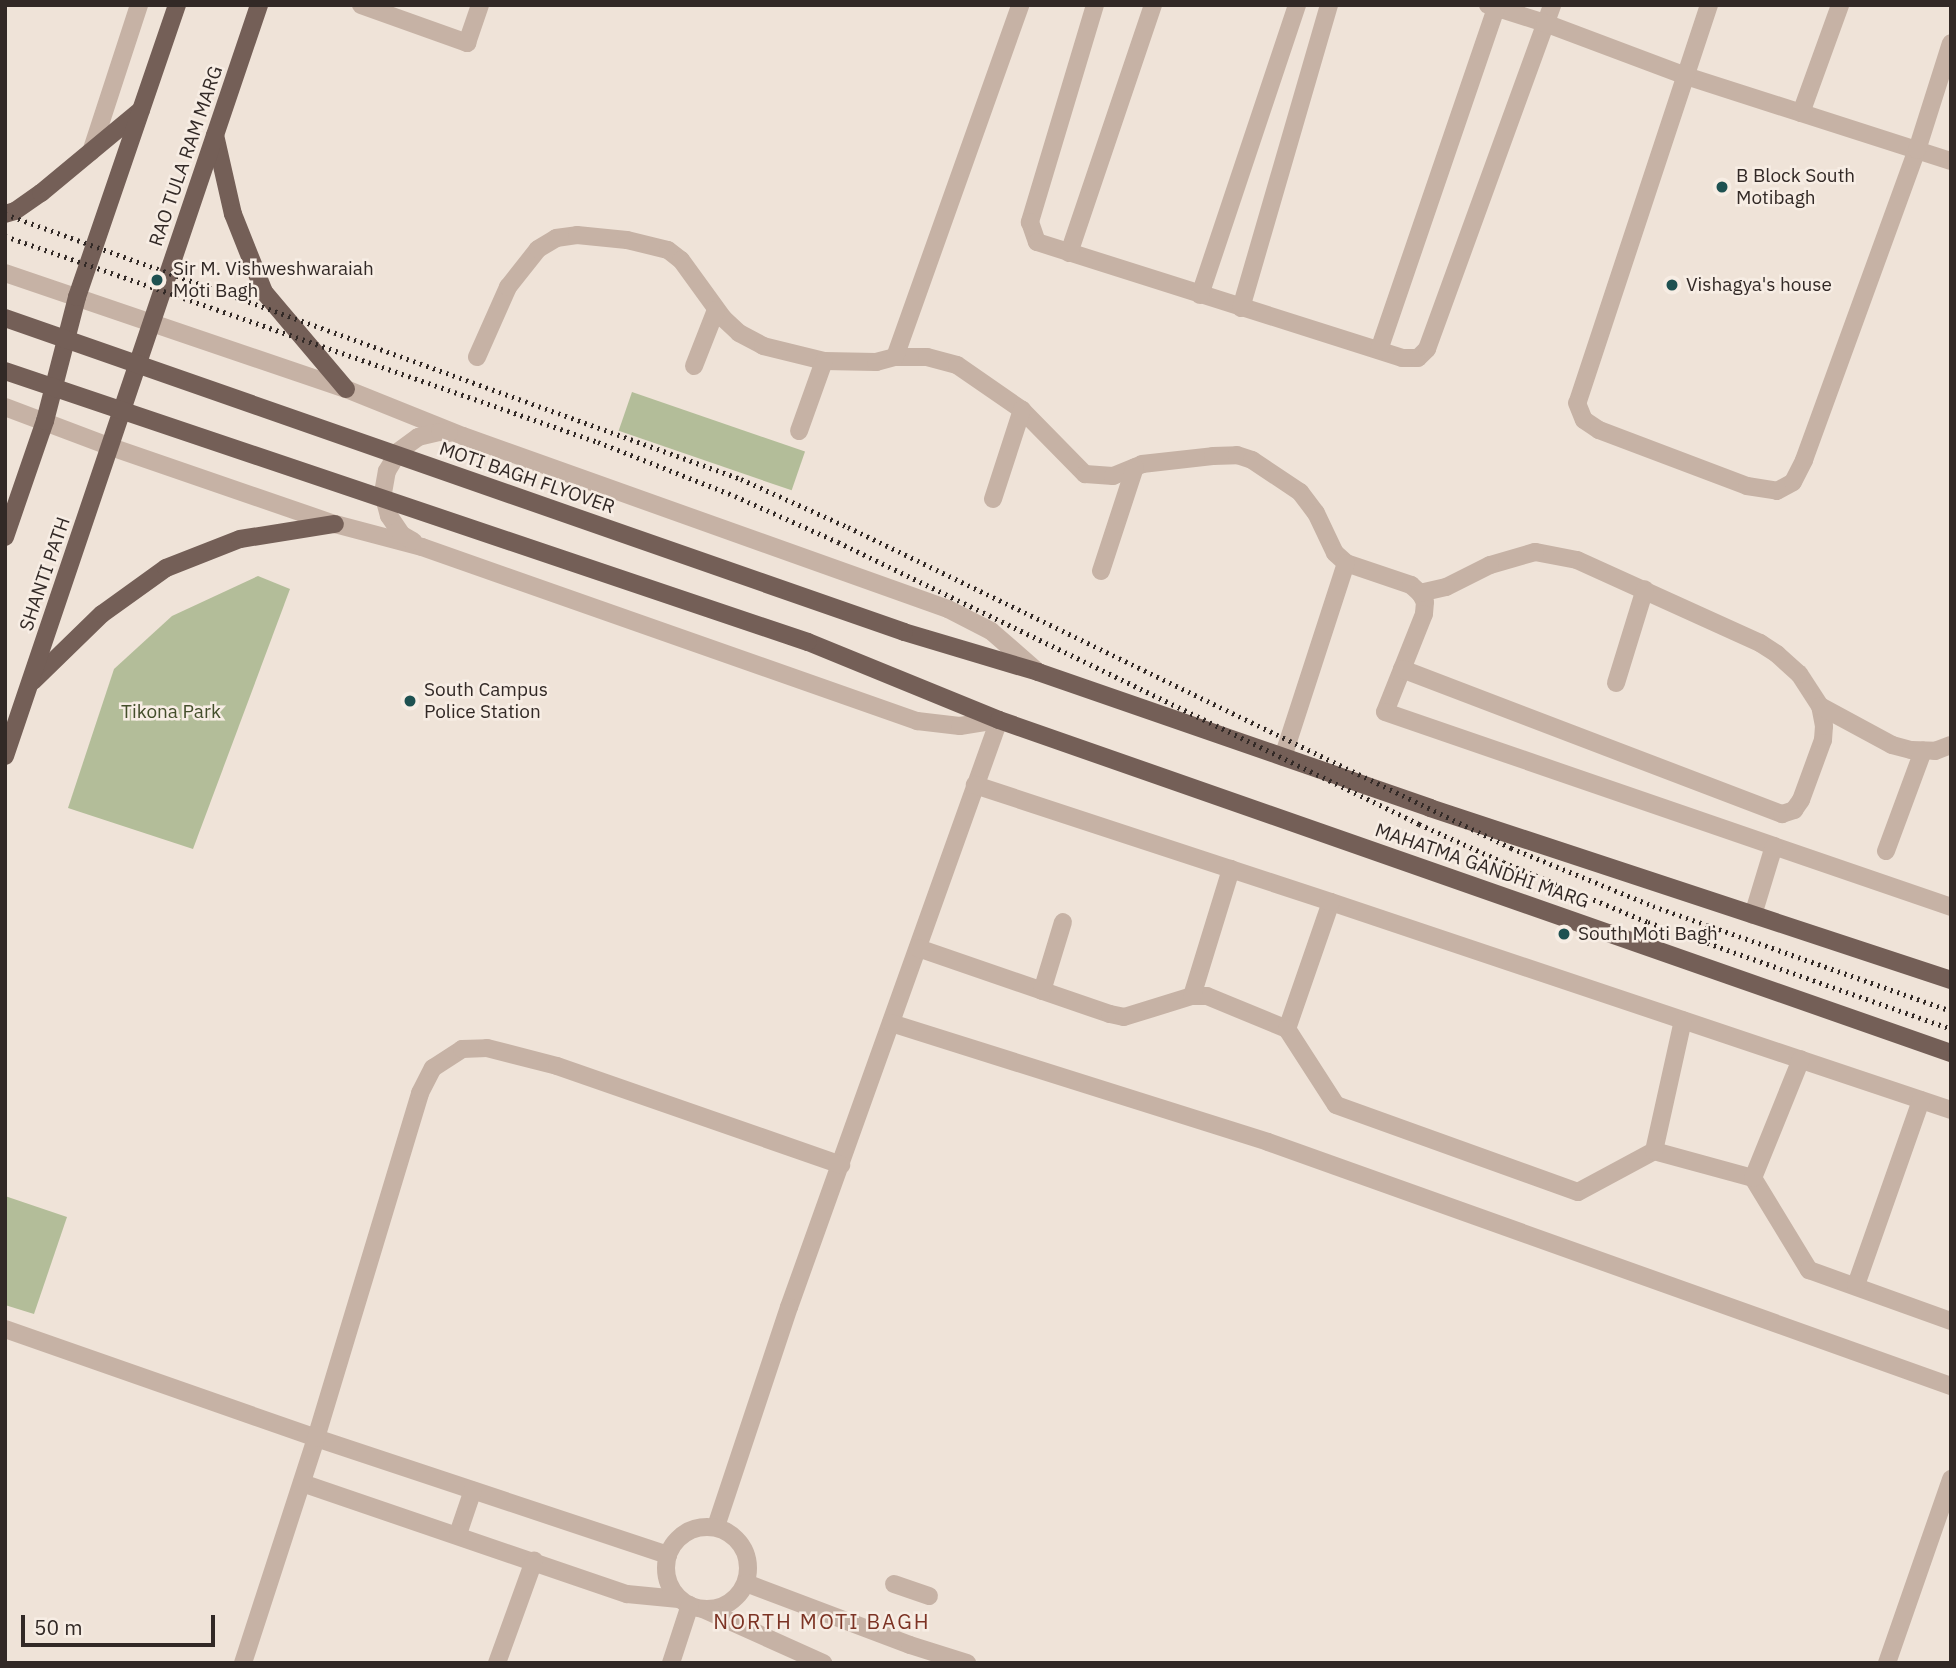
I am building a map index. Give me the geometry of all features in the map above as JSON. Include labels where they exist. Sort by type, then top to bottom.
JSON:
[{"type":"main road","points":[[5,537],[45,421],[76,297],[177,5]]},
{"type":"main road","name":"RAO TULA RAM MARG","points":[[111,447],[259,5]]},
{"type":"main road","points":[[5,214],[15,211],[41,193],[142,109]]},
{"type":"main road","points":[[215,135],[233,214],[264,292],[345,389]]},
{"type":"main road","name":"MOTI BAGH FLYOVER","points":[[5,318],[904,632],[1038,672]]},
{"type":"main road","points":[[5,371],[808,642],[999,720]]},
{"type":"main road","name":"SHANTI PATH","points":[[5,755],[111,447]]},
{"type":"main road","points":[[28,685],[102,614],[166,568],[240,538],[335,524]]},
{"type":"main road","name":"MAHATMA GANDHI MARG","points":[[1038,672],[1283,757],[1951,980]]},
{"type":"main road","name":"MAHATMA GANDHI MARG","points":[[999,720],[1951,1053]]},
{"type":"street","points":[[91,152],[139,5]]},
{"type":"street","points":[[361,5],[467,43],[480,5]]},
{"type":"street","points":[[895,357],[1020,5]]},
{"type":"street","points":[[1095,5],[1030,222],[1037,242],[1402,358],[1418,358],[1427,349],[1552,5]]},
{"type":"street","points":[[1069,254],[1153,5]]},
{"type":"street","points":[[1200,295],[1297,5]]},
{"type":"street","points":[[1241,308],[1329,5]]},
{"type":"street","points":[[1709,5],[1577,403],[1584,420],[1599,430],[1747,486],[1777,491],[1793,482],[1804,460],[1917,150],[1951,43]]},
{"type":"street","points":[[1801,113],[1840,5]]},
{"type":"street","points":[[1379,350],[1494,6],[1686,76],[1951,161]]},
{"type":"street","points":[[477,357],[508,287],[523,264],[556,238],[599,237],[668,250],[681,260],[716,310],[739,333],[763,346],[824,361],[876,362],[895,357],[927,357],[957,365],[1022,410],[1085,474],[1113,476],[1135,467],[1213,456],[1237,455],[1252,460],[1300,492],[1316,513],[1335,553],[1346,563],[1411,585],[1420,593],[1425,603],[1424,614],[1385,712],[1951,907]]},
{"type":"street","points":[[5,273],[153,321],[345,389],[463,436],[948,609],[991,631],[1038,672]]},
{"type":"street","points":[[694,366],[716,310]]},
{"type":"street","points":[[799,431],[824,361]]},
{"type":"street","points":[[5,407],[111,447],[335,524],[422,547],[917,721],[960,726],[999,720],[716,1527]]},
{"type":"street","points":[[993,499],[1022,410]]},
{"type":"street","points":[[422,547],[402,535],[389,516],[383,494],[387,471],[399,451],[418,437],[440,432],[463,436]]},
{"type":"street","points":[[1101,571],[1135,467]]},
{"type":"street","points":[[1402,669],[1782,814],[1794,810],[1808,788],[1823,740],[1824,726],[1819,706],[1799,674],[1777,654],[1760,643],[1577,560],[1535,552],[1490,565],[1446,587],[1420,593]]},
{"type":"street","points":[[1283,757],[1346,563]]},
{"type":"street","points":[[1616,683],[1645,589]]},
{"type":"street","points":[[1819,706],[1892,745],[1923,751],[1935,751],[1951,745]]},
{"type":"street","points":[[1886,850],[1923,751]]},
{"type":"street","points":[[975,785],[1951,1110]]},
{"type":"street","points":[[1753,915],[1774,846]]},
{"type":"street","points":[[1192,996],[1231,869]]},
{"type":"street","points":[[1287,1029],[1331,902]]},
{"type":"street","points":[[1042,991],[1063,922]]},
{"type":"street","points":[[918,948],[1124,1017],[1192,996],[1208,996],[1287,1029],[1336,1105],[1577,1192],[1654,1151],[1753,1178],[1809,1269],[1951,1321]]},
{"type":"street","points":[[1654,1151],[1683,1020]]},
{"type":"street","points":[[891,1023],[1268,1142],[1951,1386]]},
{"type":"street","points":[[243,1663],[316,1438],[420,1093],[433,1068],[462,1049],[488,1048],[557,1066],[841,1165]]},
{"type":"street","points":[[1753,1178],[1801,1059]]},
{"type":"street","points":[[1856,1285],[1921,1100]]},
{"type":"street","points":[[5,1329],[316,1438],[668,1555]]},
{"type":"street","points":[[1887,1663],[1951,1479]]},
{"type":"street","points":[[302,1483],[458,1534],[627,1594],[691,1604],[729,1603],[746,1583],[749,1571],[744,1548],[727,1531],[716,1527],[692,1529],[673,1544],[668,1555],[667,1578],[691,1604],[823,1663]]},
{"type":"street","points":[[458,1534],[473,1490]]},
{"type":"street","points":[[497,1663],[534,1561]]},
{"type":"street","points":[[746,1583],[959,1662]]},
{"type":"street","points":[[894,1584],[929,1596]]},
{"type":"street","points":[[671,1663],[691,1604]]},
{"type":"green space","points":[[632,392],[805,452],[792,490],[619,431]]},
{"type":"green space","name":"Tikona Park","points":[[258,576],[290,589],[193,849],[68,808],[114,669],[172,616]]},
{"type":"green space","points":[[5,1196],[67,1217],[34,1314],[5,1305]]},
{"type":"railway","points":[[5,214],[741,479],[848,527],[1511,848],[1653,906],[1951,1011]]},
{"type":"railway","points":[[5,236],[598,442],[735,496],[838,542],[1419,824],[1503,862],[1648,922],[1951,1029]]},
{"type":"place","name":"B Block South Motibagh","points":[[1722,187]]},
{"type":"place","name":"Sir M. Vishweshwaraiah Moti Bagh","points":[[157,280]]},
{"type":"place","name":"Vishagya's house","points":[[1672,285]]},
{"type":"place","name":"South Campus Police Station","points":[[410,701]]},
{"type":"place","name":"South Moti Bagh","points":[[1564,934]]},
{"type":"district","name":"NORTH MOTI BAGH","points":[[822,1621]]}]
